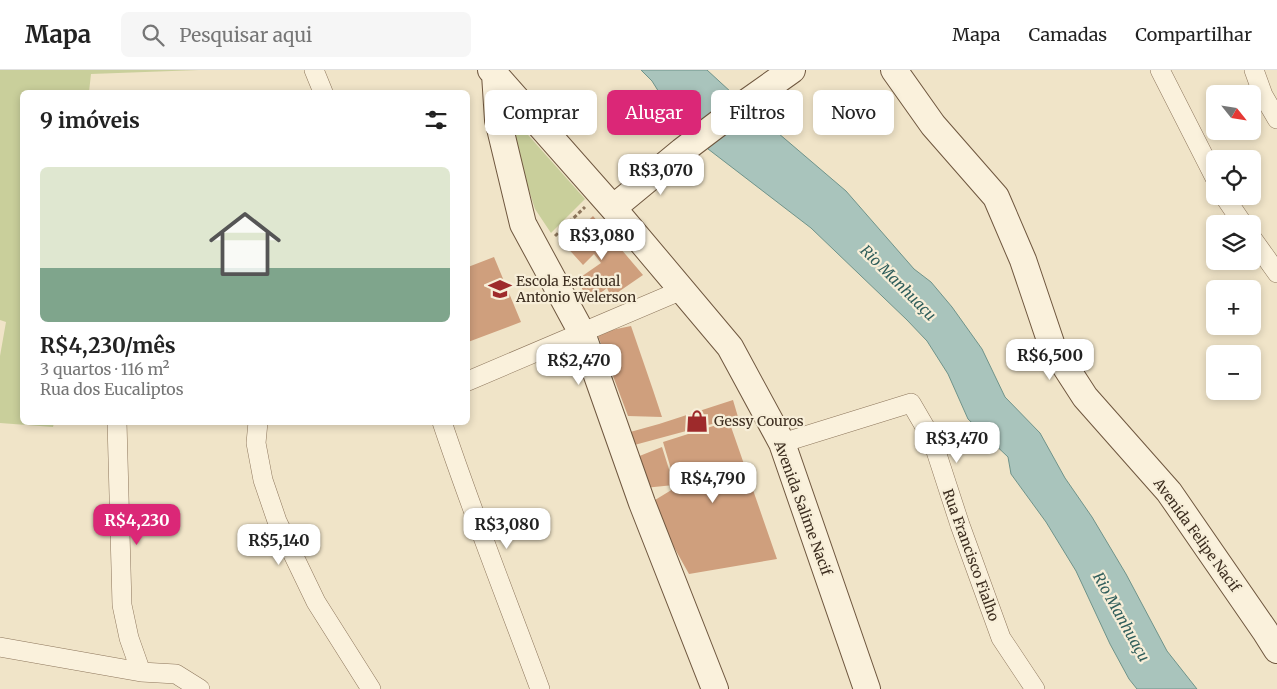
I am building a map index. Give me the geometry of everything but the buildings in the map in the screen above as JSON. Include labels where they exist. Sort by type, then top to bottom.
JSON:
[{"type":"street","points":[[314,70],[321,90]]},
{"type":"street","points":[[493,72],[606,201],[682,151],[792,70]]},
{"type":"street","name":"Avenida Felipe Nacif","points":[[894,70],[933,125],[996,197],[1023,260],[1052,346],[1085,397],[1169,492],[1277,650]]},
{"type":"street","points":[[1160,70],[1206,160]]},
{"type":"street","points":[[1254,70],[1263,95],[1277,119]]},
{"type":"street","points":[[493,72],[498,120],[523,224],[582,333],[642,503],[715,689]]},
{"type":"street","name":"Avenida Salime Nacif","points":[[606,201],[730,347],[782,443],[867,689]]},
{"type":"street","points":[[1261,251],[1277,273]]},
{"type":"street","points":[[470,380],[682,290]]},
{"type":"street","name":"Rua Francisco Fialho","points":[[782,443],[911,403],[932,440],[960,525],[1001,638],[1035,689]]},
{"type":"street","points":[[117,425],[122,605],[129,638],[141,672]]},
{"type":"street","points":[[258,425],[256,443],[262,480],[277,521],[316,602],[371,689]]},
{"type":"street","points":[[443,425],[463,486],[498,574],[540,689]]},
{"type":"street","points":[[0,647],[141,672],[176,674],[200,689]]},
{"type":"path","points":[[551,239],[606,201]]},
{"type":"green space","points":[[0,70],[199,70],[91,74],[89,90],[20,90],[20,425],[0,423],[0,356],[6,322],[0,320]]},
{"type":"green space","points":[[511,135],[528,135],[585,199],[551,233],[535,209]]},
{"type":"green space","points":[[26,425],[54,425],[53,427]]},
{"type":"water","name":"Rio Manhuaçu","points":[[641,70],[707,70],[729,90],[711,90],[711,135],[780,135],[846,191],[914,269],[931,282],[952,307],[982,349],[1005,397],[1040,433],[1065,478],[1092,517],[1126,574],[1167,651],[1197,689],[1137,689],[1129,679],[1110,644],[1076,571],[1046,522],[1011,474],[1008,457],[968,419],[948,374],[927,341],[811,228],[690,135],[701,135],[701,90],[658,90]]},
{"type":"place","name":"Escola Estadual Antonio Welerson","points":[[500,289]]},
{"type":"place","name":"Gessy Couros","points":[[697,421]]}]
